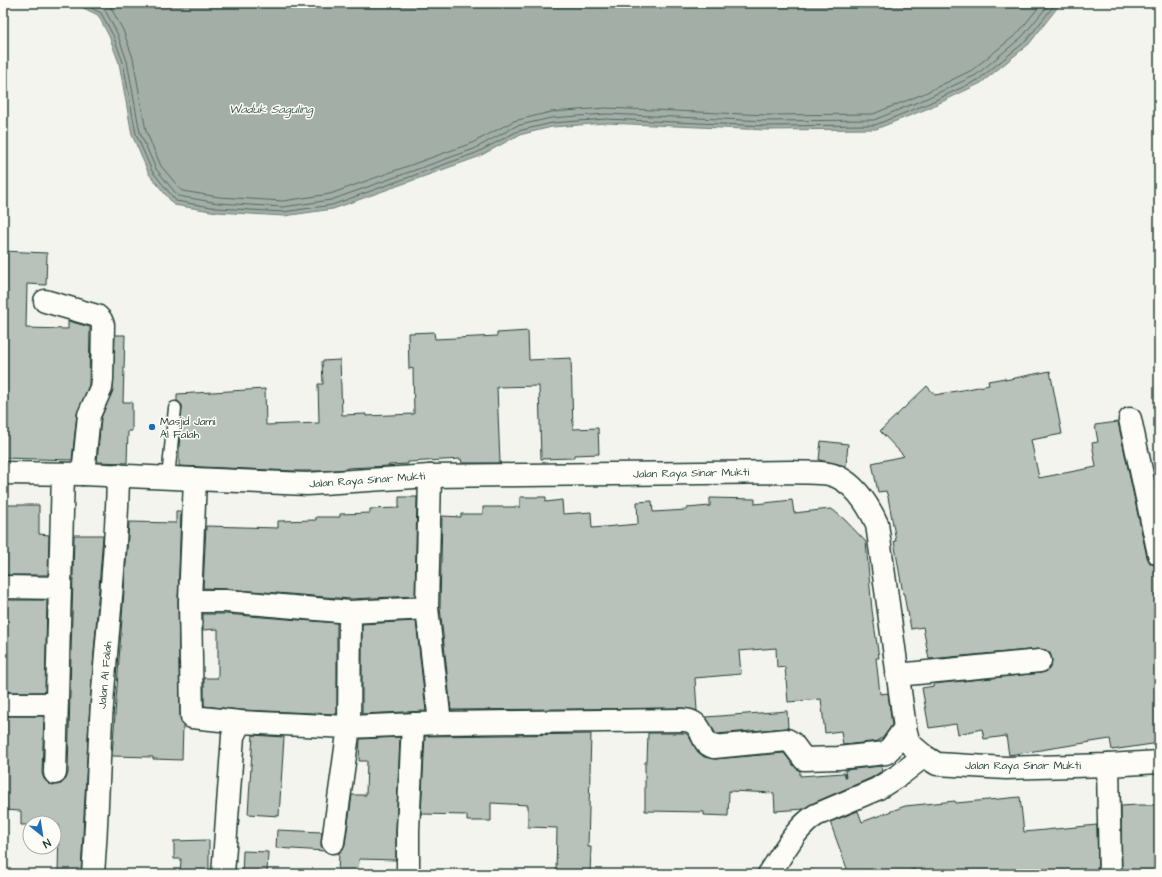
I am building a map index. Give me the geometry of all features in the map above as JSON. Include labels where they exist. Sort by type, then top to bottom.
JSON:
[{"type":"main road","points":[[45,301],[97,316],[103,325],[101,388],[89,415],[73,474],[60,588],[55,773]]},
{"type":"main road","points":[[1130,419],[1159,554]]},
{"type":"main road","name":"Jalan Raya Sinar Mukti","points":[[3,473],[118,475],[307,484],[430,476],[792,472],[828,474],[838,477],[864,500],[877,524],[905,728],[911,745],[924,756],[937,764],[1006,768],[1108,766],[1159,762]]},
{"type":"main road","name":"Jalan Al Falah","points":[[93,874],[97,830],[101,719],[111,603],[118,475]]},
{"type":"main road","points":[[430,476],[427,608],[440,723]]},
{"type":"main road","points":[[195,479],[190,601],[192,717],[240,722],[349,727],[440,723],[682,720],[692,721],[701,730],[706,743],[709,745],[714,746],[787,740],[804,759],[838,758],[886,753],[905,728]]},
{"type":"main road","points":[[3,587],[60,588]]},
{"type":"main road","points":[[190,601],[226,602],[350,612],[427,608]]},
{"type":"main road","points":[[333,842],[349,727],[350,612]]},
{"type":"main road","points":[[897,675],[1040,661]]},
{"type":"main road","points":[[3,704],[57,704]]},
{"type":"main road","points":[[223,874],[233,736],[240,722]]},
{"type":"main road","points":[[408,874],[413,724]]},
{"type":"main road","points":[[769,874],[807,821],[816,815],[877,789],[901,774],[924,756]]},
{"type":"main road","points":[[1108,766],[1110,874]]},
{"type":"lane","points":[[168,478],[175,408]]},
{"type":"water","name":"Waduk Saguling","points":[[73,3],[1061,3],[1029,44],[981,83],[929,108],[876,129],[767,130],[606,123],[552,127],[519,135],[478,157],[333,209],[284,216],[217,212],[174,205],[149,174],[132,135],[119,63],[109,36],[98,15]]},
{"type":"building","points":[[3,251],[47,253],[46,285],[27,284],[26,328],[68,329],[68,321],[90,327],[89,385],[77,414],[72,460],[3,458]]},
{"type":"building","points":[[528,331],[529,360],[571,358],[573,429],[598,428],[599,454],[574,455],[574,458],[541,459],[539,386],[497,387],[500,463],[462,463],[461,459],[408,462],[408,464],[389,466],[322,471],[179,466],[182,405],[177,401],[177,394],[265,389],[266,425],[319,423],[318,384],[323,384],[322,361],[340,360],[342,415],[366,414],[366,416],[414,414],[413,368],[409,369],[408,333],[434,332],[435,339],[497,336],[497,333]]},
{"type":"building","points":[[115,335],[125,335],[123,402],[132,402],[132,431],[128,431],[127,463],[97,462],[101,418],[113,389]]},
{"type":"building","points":[[1050,371],[1062,434],[1031,440],[1039,478],[1096,467],[1092,443],[1098,442],[1095,425],[1118,422],[1147,557],[1150,563],[1156,566],[1159,582],[1159,743],[1112,750],[1110,739],[1009,755],[1006,736],[984,739],[982,729],[958,734],[956,724],[929,728],[922,688],[934,686],[933,684],[1041,673],[1047,671],[1051,666],[1052,659],[1050,653],[1046,650],[1039,649],[929,659],[923,627],[911,629],[903,594],[888,497],[886,491],[878,492],[872,463],[904,456],[880,431],[927,386],[935,395],[989,385],[988,381],[1005,378],[1005,380]]},
{"type":"building","points":[[821,441],[848,444],[846,466],[819,460]]},
{"type":"building","points":[[399,497],[417,497],[415,596],[350,599],[203,588],[206,526],[278,528],[278,521],[316,520],[316,517],[340,517],[340,514],[370,513],[370,509],[399,508]]},
{"type":"building","points":[[520,497],[546,497],[546,502],[562,500],[563,514],[591,512],[592,528],[638,524],[637,502],[652,501],[653,512],[687,510],[687,508],[710,506],[710,498],[755,499],[755,504],[792,500],[794,513],[830,509],[833,510],[866,542],[872,610],[879,658],[876,658],[880,694],[888,693],[892,725],[882,739],[879,739],[879,741],[843,745],[841,731],[825,733],[821,699],[788,702],[785,667],[777,668],[776,648],[739,651],[741,674],[695,678],[697,711],[683,708],[451,710],[440,607],[442,516],[461,517],[461,514],[483,514],[483,507],[520,507]]},
{"type":"building","points":[[3,505],[39,505],[39,534],[49,535],[48,575],[3,575]]},
{"type":"building","points":[[176,511],[181,511],[178,601],[180,717],[183,725],[182,760],[153,759],[153,757],[112,756],[129,522],[176,523]]},
{"type":"building","points":[[74,535],[103,535],[89,719],[81,874],[58,874],[58,855],[62,855],[62,815],[22,815],[21,825],[21,811],[3,810],[3,716],[44,716],[42,773],[44,779],[49,784],[61,784],[66,779],[68,773]]},
{"type":"building","points":[[3,600],[47,600],[45,692],[3,692]]},
{"type":"building","points":[[203,614],[225,614],[337,623],[337,714],[241,710],[204,706],[204,678],[218,678],[218,629],[203,630]]},
{"type":"building","points":[[416,621],[426,711],[362,714],[362,624]]},
{"type":"building","points":[[787,711],[788,728],[716,734],[706,717]]},
{"type":"building","points":[[648,733],[685,733],[688,735],[698,752],[704,757],[715,759],[784,753],[800,771],[800,776],[844,773],[846,778],[845,770],[881,766],[882,771],[871,778],[811,804],[804,809],[775,811],[774,793],[729,791],[728,816],[704,815],[704,812],[645,811],[645,762],[647,762]]},
{"type":"building","points":[[591,734],[588,847],[591,847],[590,874],[556,873],[557,828],[528,827],[528,805],[491,803],[491,821],[467,821],[467,815],[421,814],[425,736]]},
{"type":"building","points":[[253,735],[284,737],[279,816],[248,814]]},
{"type":"building","points":[[400,737],[396,860],[359,859],[358,874],[338,874],[339,853],[345,844],[352,795],[366,795],[367,761],[359,761],[360,739]]},
{"type":"building","points":[[1020,797],[1024,832],[1097,825],[1098,874],[916,874],[914,869],[901,874],[849,874],[830,822],[858,811],[862,822],[905,806]]},
{"type":"building","points":[[1159,805],[1159,874],[1122,874],[1121,806]]},
{"type":"building","points":[[277,830],[322,832],[321,846],[325,851],[276,848]]},
{"type":"building","points":[[209,840],[209,874],[180,874],[181,859],[174,859],[174,841]]},
{"type":"building","points":[[243,851],[268,852],[267,874],[242,874]]},
{"type":"place","name":"Masjid Jami Al Falah","points":[[152,427]]}]
